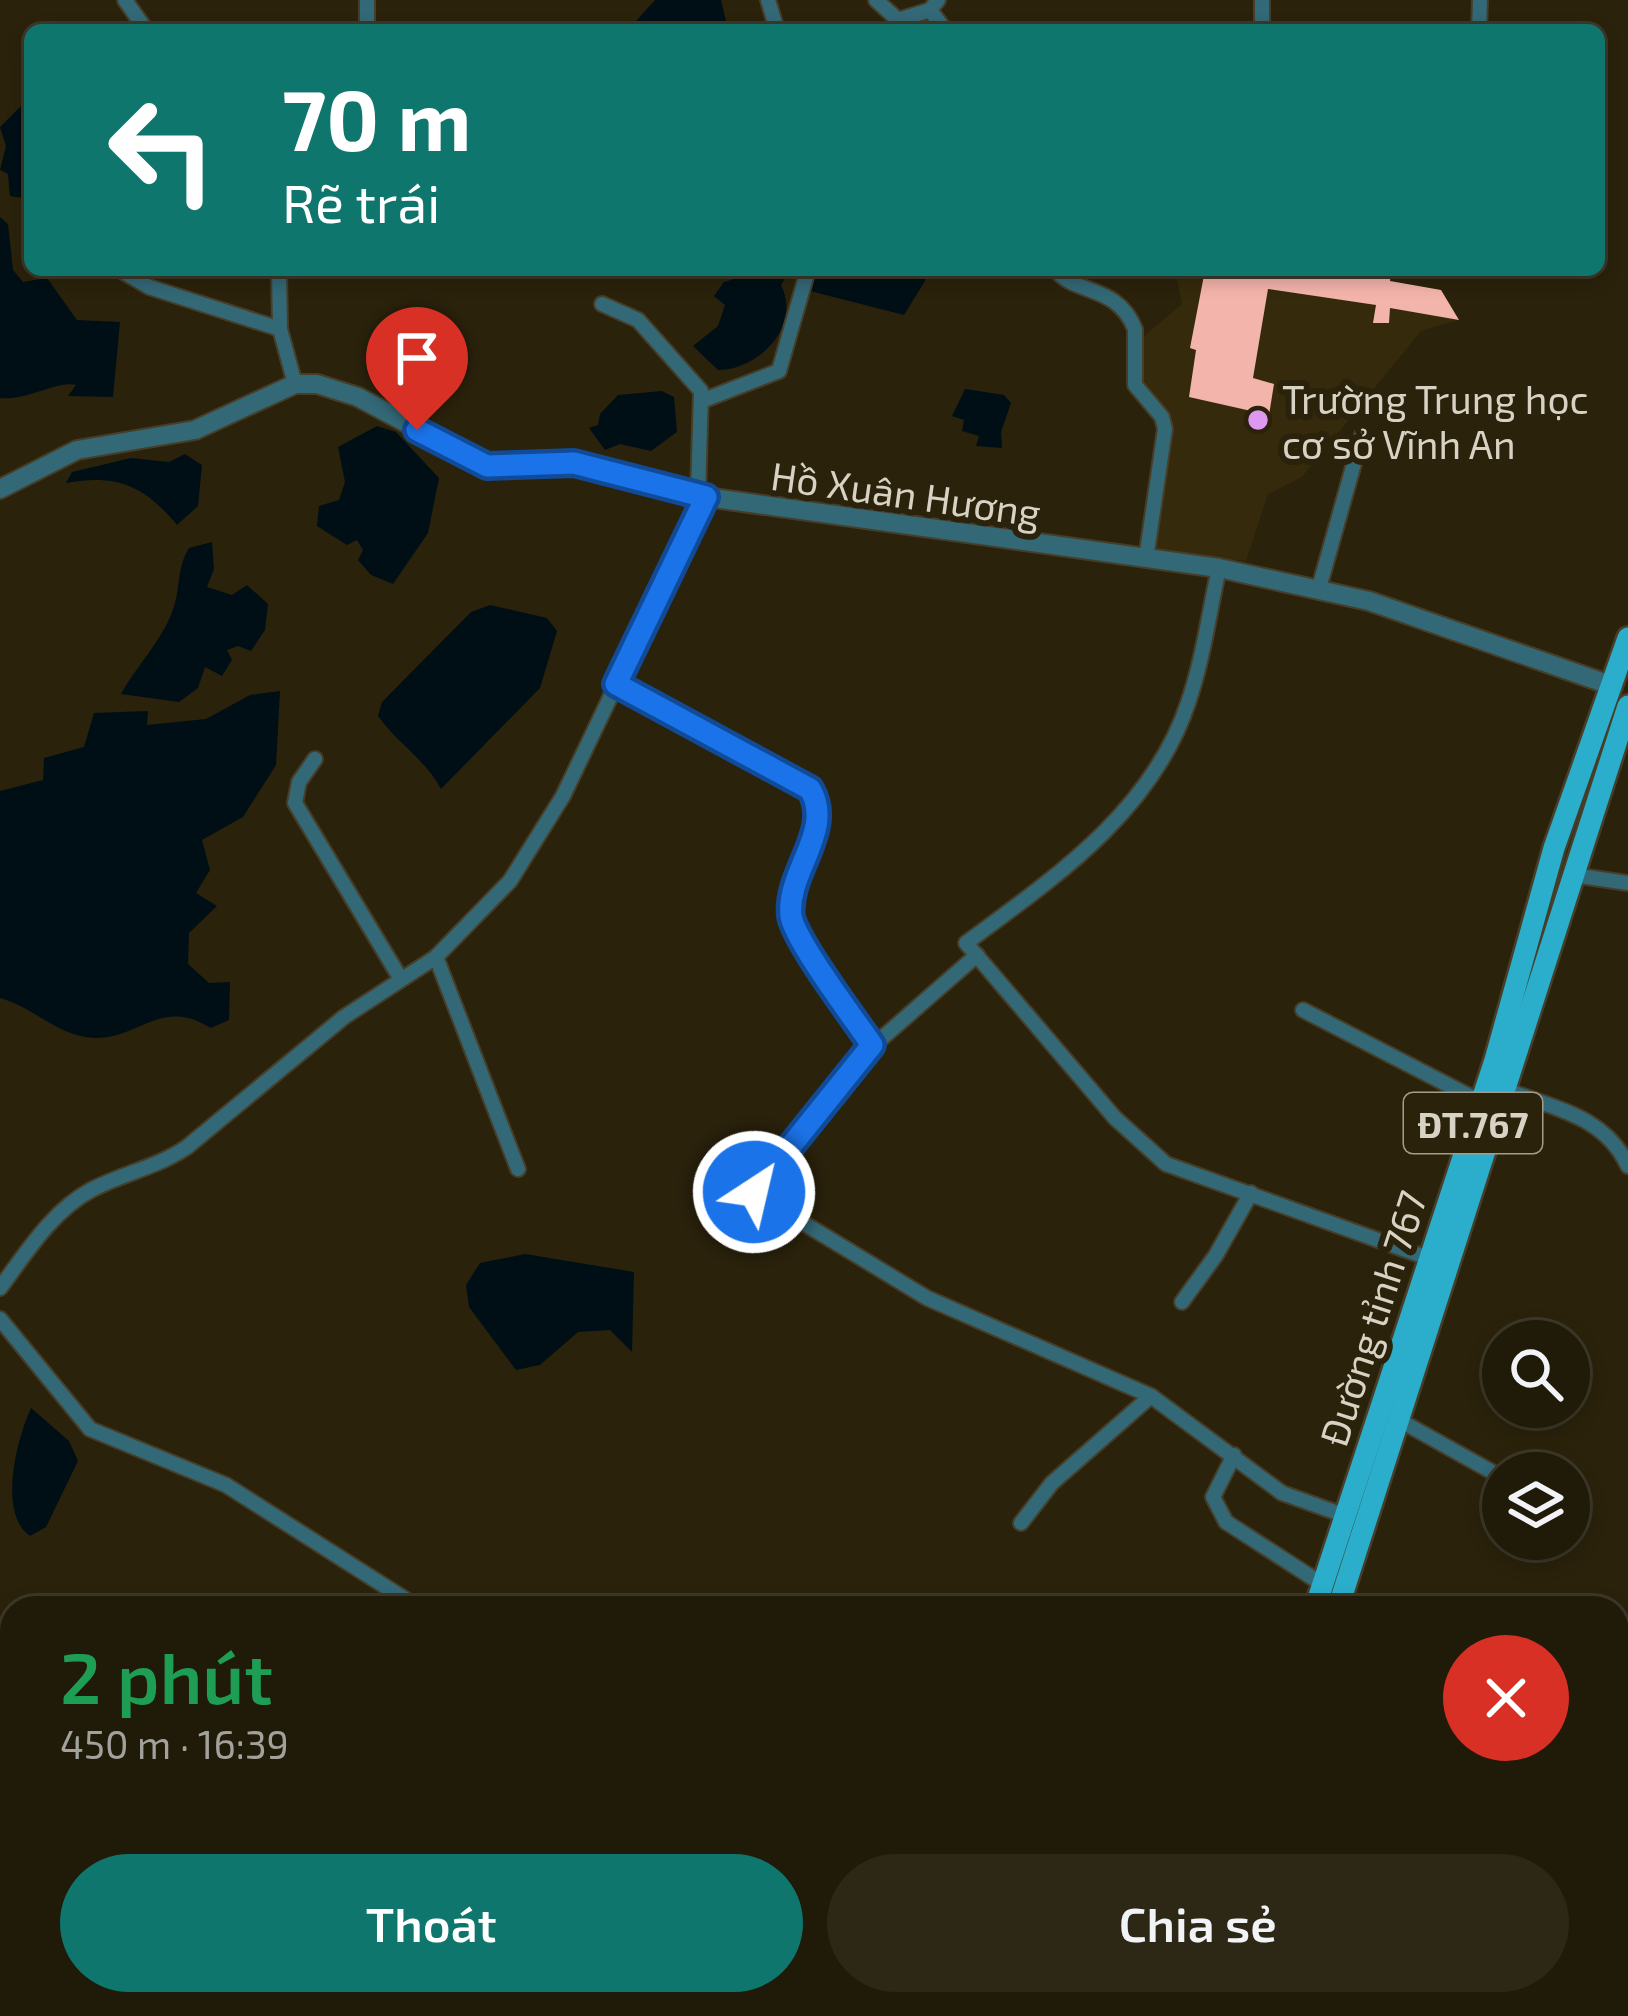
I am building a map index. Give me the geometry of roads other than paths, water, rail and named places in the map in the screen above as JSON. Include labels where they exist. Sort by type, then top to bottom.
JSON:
[{"type":"main road","name":"Đường tỉnh 767","points":[[1342,1596],[1458,1224],[1507,1090],[1511,1041],[1554,848],[1621,688],[1628,638]]},
{"type":"main road","name":"Đường tỉnh 767","points":[[1318,1596],[1480,1102],[1511,1041],[1573,875],[1628,706]]},
{"type":"street","points":[[876,0],[898,20],[934,5]]},
{"type":"street","points":[[131,276],[148,287],[280,329]]},
{"type":"street","points":[[0,489],[77,450],[220,422],[295,384],[280,329],[279,276]]},
{"type":"street","points":[[704,400],[779,371],[806,276]]},
{"type":"street","points":[[1060,276],[1099,289],[1131,318],[1135,385],[1162,417],[1146,559]]},
{"type":"street","points":[[0,1288],[40,1233],[80,1197],[162,1164],[187,1147],[400,976],[436,957],[510,881],[562,796],[702,496],[704,400],[638,320],[602,304]]},
{"type":"street","name":"Hồ Xuân Hương","points":[[295,384],[358,397],[487,466],[574,463],[702,496],[1219,568],[1319,588],[1621,688]]},
{"type":"street","points":[[1319,588],[1362,435]]},
{"type":"street","points":[[1219,568],[1188,704],[1165,750],[1114,824],[1084,855],[967,943],[1140,1145],[1166,1164],[1428,1258]]},
{"type":"street","points":[[616,684],[810,789],[820,813],[792,896],[792,923],[872,1045]]},
{"type":"street","points":[[316,759],[299,782],[295,803],[400,976]]},
{"type":"street","points":[[1573,875],[1628,883]]},
{"type":"street","points":[[977,955],[872,1045],[754,1186],[758,1198],[927,1298],[1150,1396],[1282,1492],[1346,1516]]},
{"type":"street","points":[[436,957],[518,1169]]},
{"type":"street","points":[[1303,1010],[1480,1102]]},
{"type":"street","points":[[1507,1090],[1603,1128],[1628,1166]]},
{"type":"street","points":[[1181,1302],[1216,1255],[1251,1192]]},
{"type":"street","points":[[0,1319],[90,1429],[226,1485],[400,1596]]},
{"type":"street","points":[[1021,1523],[1052,1483],[1150,1396]]},
{"type":"street","points":[[1399,1420],[1482,1466]]},
{"type":"street","points":[[1234,1455],[1213,1497],[1226,1522],[1322,1584]]},
{"type":"place","name":"Trường Trung học cơ sở Vĩnh An","points":[[1258,420]]}]
